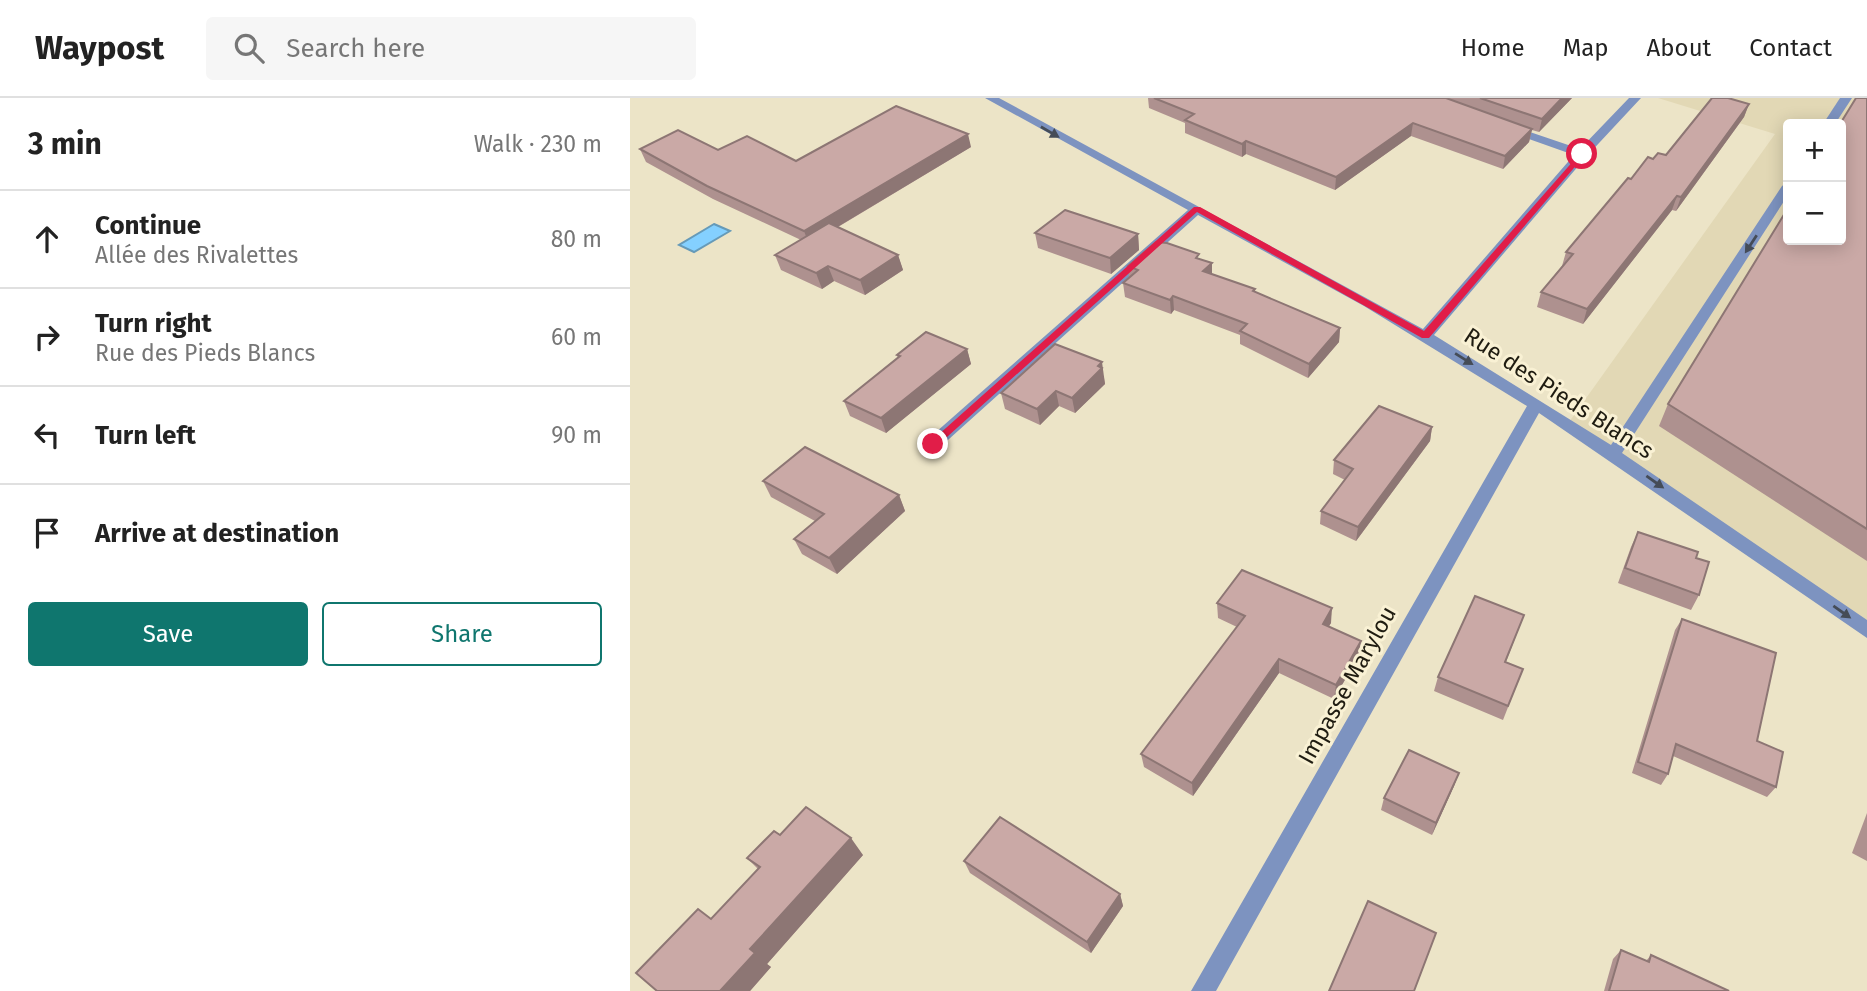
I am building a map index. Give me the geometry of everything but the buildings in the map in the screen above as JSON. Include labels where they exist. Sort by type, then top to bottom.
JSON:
[{"type":"street","name":"Rue des Pieds Blancs","points":[[990,98],[1072,145],[1268,246],[1426,335],[1569,422],[1867,630]]},
{"type":"street","points":[[1426,335],[1582,154],[1635,98]]},
{"type":"street","points":[[1832,119],[1846,98]]},
{"type":"street","points":[[1496,124],[1582,154]]},
{"type":"street","points":[[1612,453],[1620,446],[1783,195]]},
{"type":"street","points":[[933,444],[1197,209]]},
{"type":"street","name":"Impasse Marylou","points":[[1203,991],[1536,404]]},
{"type":"shaded area","points":[[1658,98],[1867,98],[1867,630],[1569,422],[1775,134]]},
{"type":"water","points":[[714,224],[730,231],[694,252],[679,245]]},
{"type":"route","points":[[933,444],[1197,209],[1256,239],[1426,335],[1582,154]]}]
